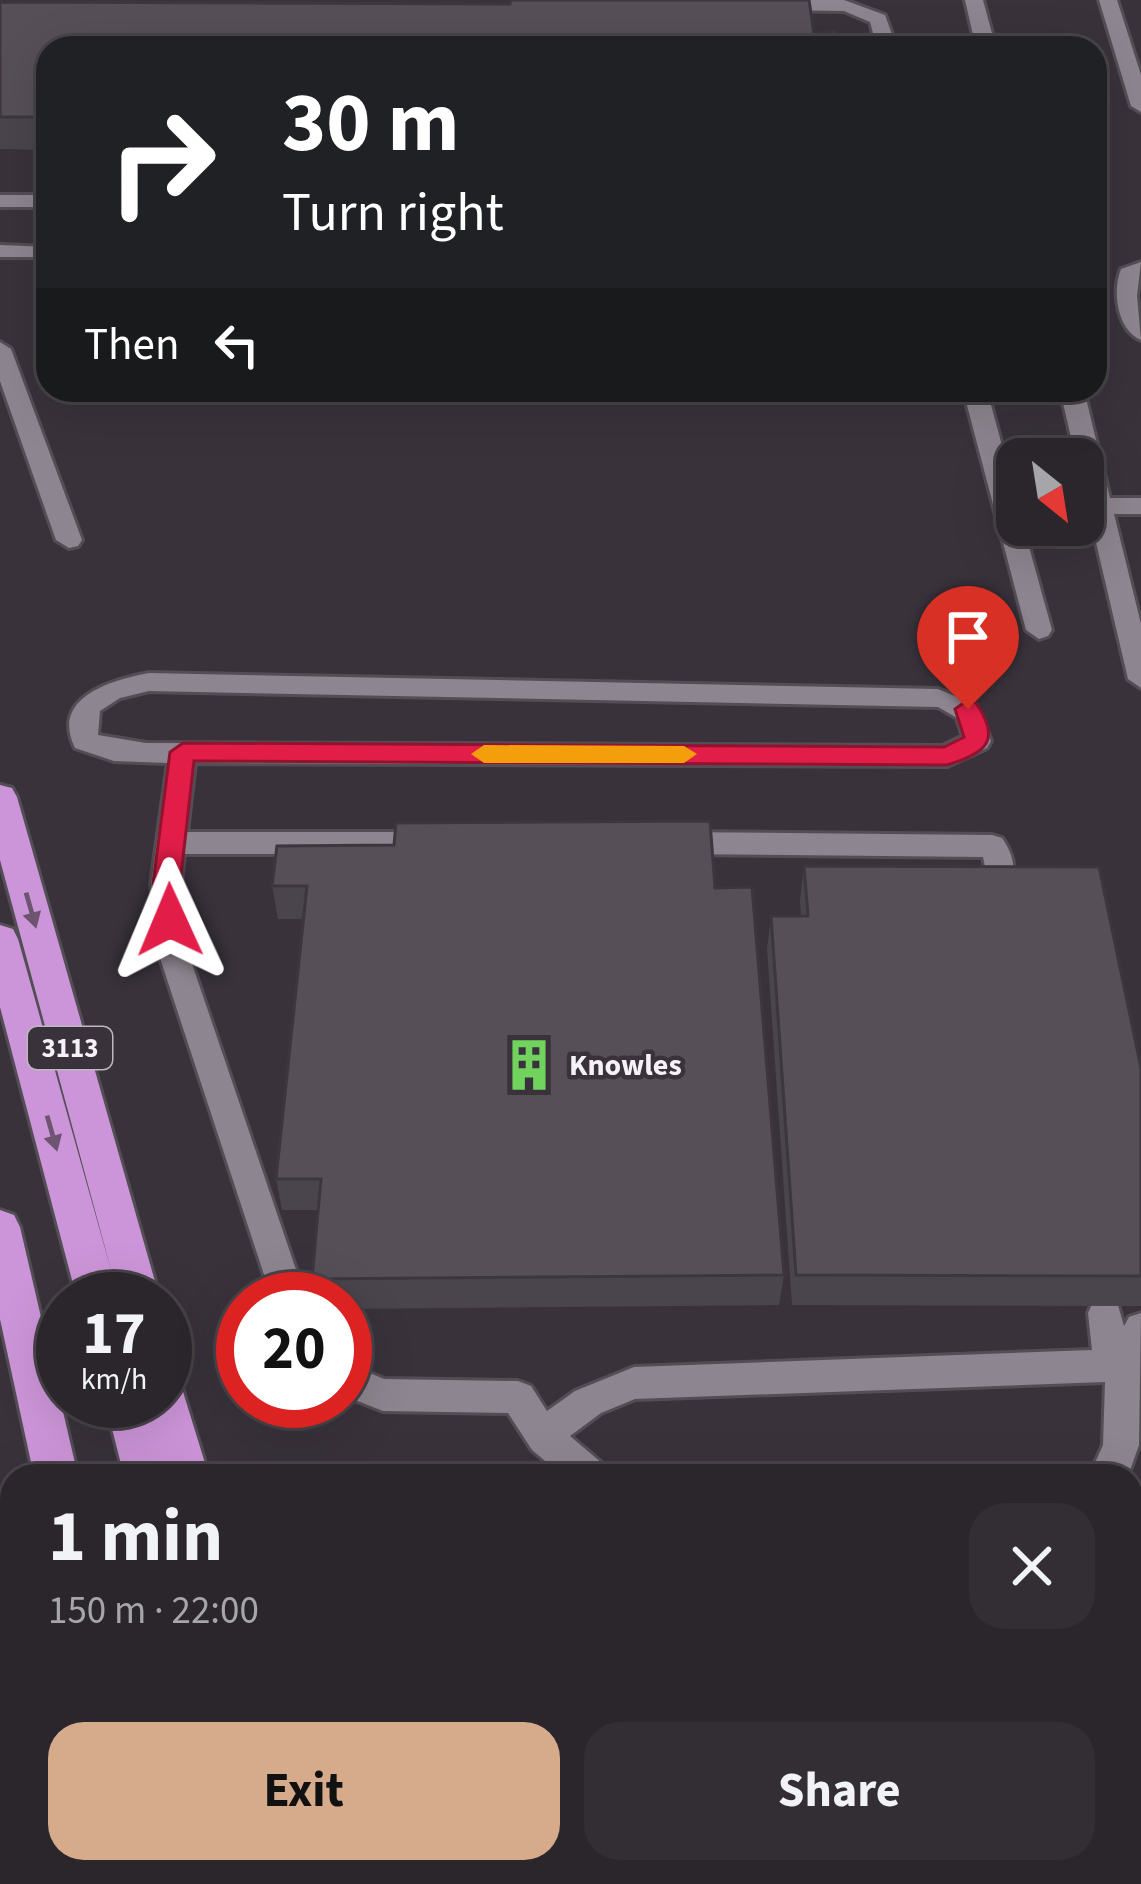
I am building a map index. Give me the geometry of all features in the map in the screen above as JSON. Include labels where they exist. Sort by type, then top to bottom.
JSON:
[{"type":"highway","name":"3113","points":[[0,797],[132,1272]]},
{"type":"highway","name":"3113","points":[[0,939],[91,1272]]},
{"type":"highway","points":[[0,1227],[53,1464]]},
{"type":"highway","points":[[147,1428],[174,1464]]},
{"type":"highway","points":[[171,1428],[178,1464]]},
{"type":"street","points":[[974,0],[983,36]]},
{"type":"street","points":[[1108,0],[1141,106]]},
{"type":"street","points":[[754,4],[848,4],[878,16],[884,36]]},
{"type":"street","points":[[0,202],[36,201]]},
{"type":"street","points":[[0,251],[36,252]]},
{"type":"street","points":[[1141,269],[1129,274],[1126,296],[1141,333]]},
{"type":"street","points":[[0,349],[69,540]]},
{"type":"street","points":[[978,402],[1039,630]]},
{"type":"street","points":[[1075,402],[1084,438]]},
{"type":"street","points":[[1104,506],[1141,506]]},
{"type":"street","points":[[1104,518],[1141,679]]},
{"type":"street","points":[[1113,556],[1141,557]]},
{"type":"street","points":[[149,682],[938,698],[968,709],[977,741],[947,756],[183,752],[114,751],[85,741],[81,727],[85,710],[97,696],[149,682]]},
{"type":"street","points":[[183,752],[166,884],[174,956],[281,1272]]},
{"type":"street","points":[[171,842],[475,843]]},
{"type":"street","points":[[639,843],[992,845],[999,878]]},
{"type":"street","points":[[1105,1313],[1136,1447],[1126,1464]]},
{"type":"street","points":[[1119,1365],[1141,1328]]},
{"type":"street","points":[[543,1435],[588,1402],[634,1384],[1119,1365]]},
{"type":"street","points":[[372,1390],[383,1395],[518,1397],[543,1435],[572,1464]]},
{"type":"building","points":[[511,0],[809,0],[814,34],[835,31],[836,36],[36,36],[36,117],[0,117],[0,2],[510,4]]},
{"type":"building","name":"Knowles","points":[[710,821],[715,888],[752,887],[784,1275],[372,1278],[372,1272],[313,1272],[321,1179],[276,1179],[307,886],[272,886],[277,846],[394,845],[396,823]]},
{"type":"building","points":[[804,866],[1099,867],[1141,1068],[1141,1276],[796,1275],[771,916],[808,916]]},
{"type":"slow traffic","points":[[484,754],[684,754]]},
{"type":"place","name":"Knowles","points":[[529,1065]]},
{"type":"route","points":[[170,920],[166,884],[183,752],[947,756],[977,741],[968,709]]}]
